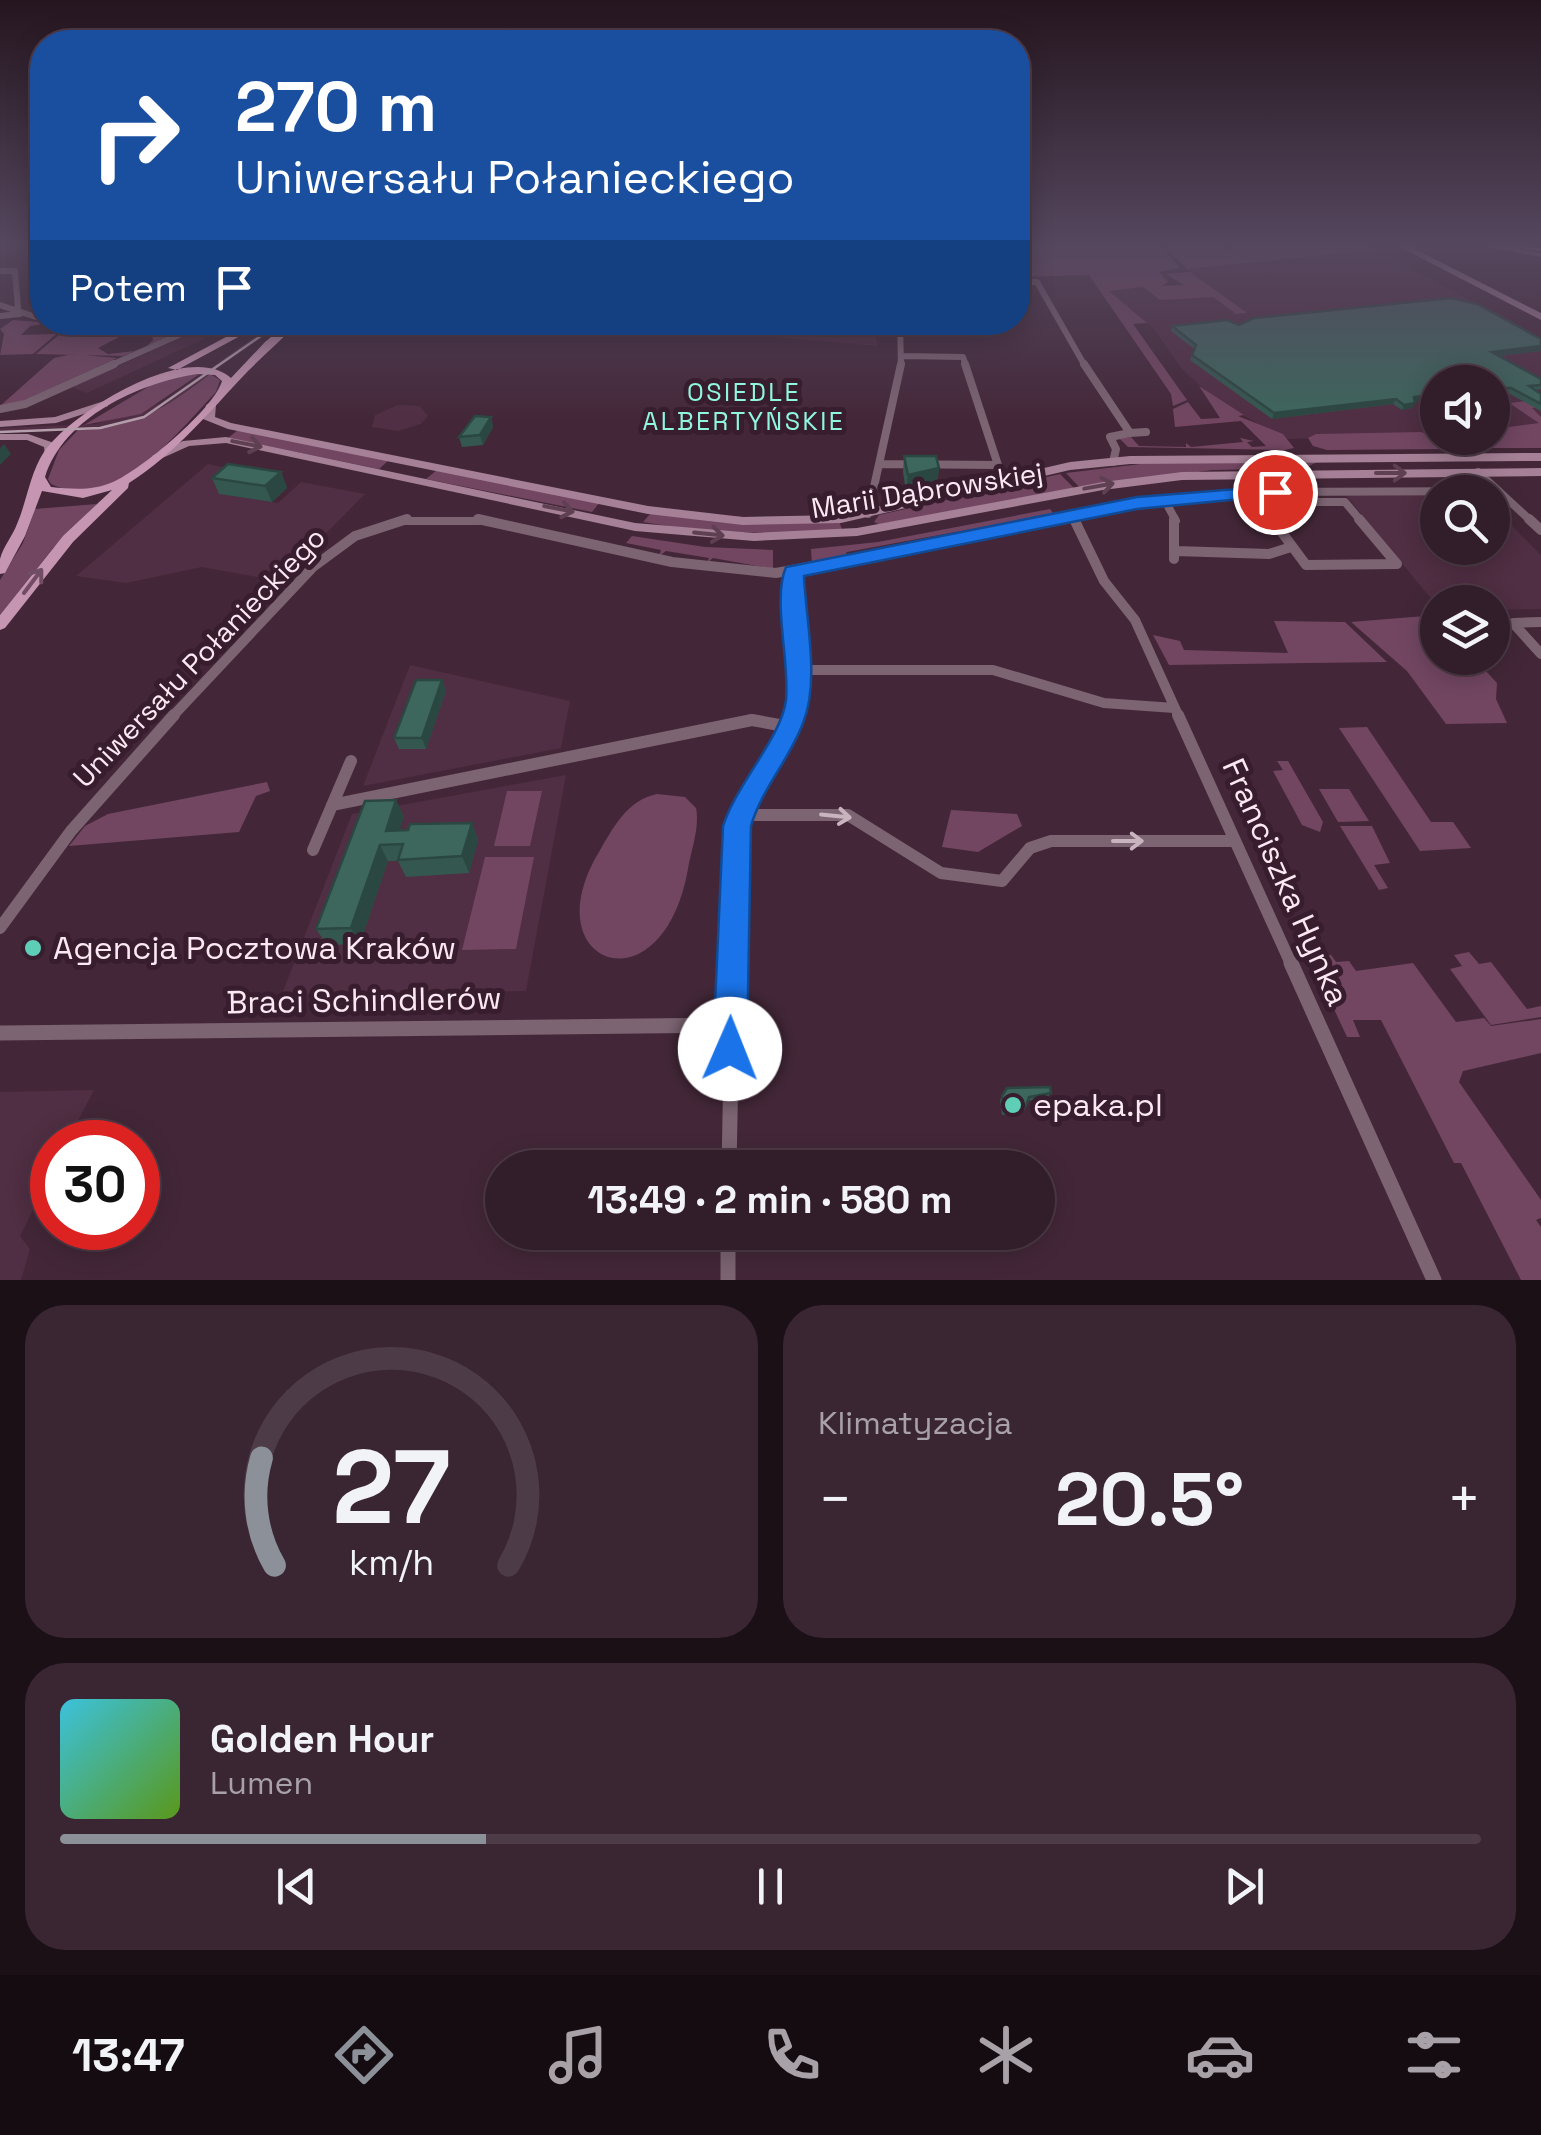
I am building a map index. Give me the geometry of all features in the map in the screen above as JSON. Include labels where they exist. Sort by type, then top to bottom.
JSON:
[{"type":"main road","points":[[0,570],[20,534],[49,454],[108,402],[237,335]]},
{"type":"main road","points":[[0,625],[79,527],[154,460],[279,335]]},
{"type":"main road","points":[[143,384],[168,374],[206,370],[226,378],[224,391]]},
{"type":"main road","points":[[39,477],[47,490],[74,494],[111,486],[139,473]]},
{"type":"street","points":[[17,303],[18,311]]},
{"type":"street","points":[[1049,303],[1094,382],[1130,433]]},
{"type":"street","points":[[1513,303],[1541,317]]},
{"type":"street","points":[[0,306],[30,315]]},
{"type":"street","points":[[0,316],[18,311]]},
{"type":"street","points":[[0,409],[25,404],[183,335]]},
{"type":"street","points":[[869,530],[868,514],[903,356],[901,335]]},
{"type":"street","points":[[879,464],[998,464],[963,357],[903,356]]},
{"type":"street","points":[[0,424],[56,420],[108,402]]},
{"type":"street","name":"Marii Dąbrowskiej","points":[[210,405],[208,416],[223,425],[624,505],[743,521],[814,521],[868,514],[1115,455],[1148,459],[1541,456]]},
{"type":"street","points":[[1115,455],[1110,437],[1146,432]]},
{"type":"street","points":[[0,438],[42,440],[51,446],[49,454]]},
{"type":"street","name":"Marii Dąbrowskiej","points":[[154,460],[182,444],[221,439],[643,528],[754,537],[869,530],[1138,480],[1294,472],[1541,472]]},
{"type":"street","points":[[1463,457],[1481,475]]},
{"type":"street","points":[[1294,472],[1320,467],[1321,458]]},
{"type":"street","points":[[398,475],[412,463]]},
{"type":"street","name":"Uniwersału Połanieckiego","points":[[0,928],[53,849],[109,781],[320,560],[364,532],[402,519],[475,518],[686,564],[794,572],[1164,499],[1252,492],[1420,491]]},
{"type":"street","points":[[1252,492],[1259,502],[1291,547],[1306,564],[1397,564],[1349,505],[1337,500],[1259,502]]},
{"type":"street","points":[[1164,499],[1176,522],[1175,555],[1269,554],[1291,547]]},
{"type":"street","points":[[1510,502],[1541,530]]},
{"type":"street","points":[[612,521],[624,505]]},
{"type":"street","name":"Franciszka Hynka","points":[[1072,515],[1104,581],[1135,620],[1434,1280]]},
{"type":"street","points":[[729,1150],[739,815],[790,726],[798,702],[794,572]]},
{"type":"street","points":[[1541,622],[1513,623],[1541,654]]},
{"type":"street","points":[[798,670],[984,669],[1104,704],[1174,708]]},
{"type":"street","points":[[332,804],[752,720],[790,726]]},
{"type":"street","points":[[313,850],[351,761]]},
{"type":"street","points":[[739,815],[848,816],[941,873],[1002,881],[1030,848],[1050,842],[1236,841]]},
{"type":"street","name":"Braci Schindlerów","points":[[0,1033],[730,1024]]},
{"type":"street","points":[[728,1250],[728,1280]]},
{"type":"shaded area","points":[[1108,303],[1123,303],[1147,323],[1133,324],[1187,400],[1173,406],[1171,394]]},
{"type":"shaded area","points":[[1122,303],[1475,303],[1541,338],[1541,424],[1510,429],[1510,365],[1420,365],[1420,436],[1285,439],[1216,400],[1182,369],[1153,328]]},
{"type":"shaded area","points":[[1221,303],[1233,303],[1247,313],[1231,314],[1235,313]]},
{"type":"shaded area","points":[[13,320],[30,321],[21,335],[55,335],[33,354],[0,355],[4,334],[0,329]]},
{"type":"shaded area","points":[[59,335],[123,335],[98,348],[108,354],[135,351],[123,356],[36,354]]},
{"type":"shaded area","points":[[152,335],[171,336],[147,346]]},
{"type":"shaded area","points":[[187,335],[212,335],[87,393],[72,387]]},
{"type":"shaded area","points":[[257,335],[265,335],[169,406],[145,418],[96,429],[0,433],[0,428],[96,424],[161,403]]},
{"type":"shaded area","points":[[749,335],[876,335],[878,346]]},
{"type":"shaded area","points":[[72,354],[117,358],[22,401],[0,406],[54,358]]},
{"type":"shaded area","points":[[201,373],[141,414],[84,425],[158,381]]},
{"type":"shaded area","points":[[210,374],[220,380],[216,392],[143,464],[98,488],[75,491],[51,484],[48,479],[59,450],[78,430],[116,425],[148,414]]},
{"type":"shaded area","points":[[1199,386],[1244,415],[1238,416],[1283,434],[1294,448],[1128,447],[1120,439],[1131,437],[1139,446],[1186,447],[1186,443],[1191,447],[1243,442],[1240,438],[1254,441],[1247,442],[1252,447],[1266,446],[1241,421],[1175,427],[1173,409],[1188,402],[1201,419],[1220,418]]},
{"type":"shaded area","points":[[1541,399],[1541,407],[1532,408],[1541,417],[1541,448],[1510,448],[1510,427],[1539,423],[1510,403]]},
{"type":"shaded area","points":[[398,405],[420,406],[428,416],[421,424],[398,431],[372,427],[375,415]]},
{"type":"shaded area","points":[[238,430],[389,460],[379,469],[228,438]]},
{"type":"shaded area","points":[[1420,432],[1420,449],[1327,450],[1313,446],[1308,438],[1316,434]]},
{"type":"shaded area","points":[[1317,462],[1305,468],[1212,470],[1080,488],[1066,473],[1149,463]]},
{"type":"shaded area","points":[[208,464],[246,472],[221,494],[278,503],[301,482],[365,494],[279,581],[202,567],[126,583],[76,576]]},
{"type":"shaded area","points":[[437,470],[600,502],[592,512],[426,479]]},
{"type":"shaded area","points":[[1060,474],[1075,489],[881,525],[874,522],[879,515]]},
{"type":"shaded area","points":[[1345,494],[1420,495],[1420,565],[1510,565],[1510,524],[1541,555],[1541,609],[1510,610],[1510,585],[1420,585]]},
{"type":"shaded area","points":[[97,504],[53,548],[0,615],[0,580],[23,543],[35,509]]},
{"type":"shaded area","points":[[1050,509],[1054,514],[847,552],[843,558],[812,565],[811,549],[878,542]]},
{"type":"shaded area","points":[[651,513],[839,521],[843,532],[743,532],[643,522]]},
{"type":"shaded area","points":[[632,536],[705,547],[773,550],[773,569],[713,558],[707,563],[709,558],[666,551],[659,556],[661,550],[626,543]]},
{"type":"shaded area","points":[[1420,616],[1420,675],[1490,675],[1497,683],[1496,699],[1507,723],[1446,724],[1407,671],[1351,622]]},
{"type":"shaded area","points":[[1274,621],[1345,622],[1387,662],[1169,665],[1153,635],[1180,641],[1184,650],[1288,653]]},
{"type":"shaded area","points":[[410,665],[570,701],[561,748],[363,786]]},
{"type":"shaded area","points":[[1367,727],[1431,822],[1453,822],[1471,848],[1420,851],[1339,728]]},
{"type":"shaded area","points":[[1277,761],[1288,761],[1323,822],[1320,832],[1302,825],[1273,771],[1283,770]]},
{"type":"shaded area","points":[[566,775],[526,991],[282,994],[352,814]]},
{"type":"shaded area","points":[[267,782],[270,791],[256,796],[239,832],[69,846],[85,826],[108,814]]},
{"type":"shaded area","points":[[1319,789],[1349,789],[1369,821],[1338,822]]},
{"type":"shaded area","points":[[507,791],[542,791],[530,846],[494,846]]},
{"type":"shaded area","points":[[657,794],[685,797],[696,808],[688,869],[674,914],[654,943],[630,957],[608,957],[590,945],[581,922],[582,891],[599,852],[622,816],[637,802]]},
{"type":"shaded area","points":[[951,810],[1017,814],[1022,826],[978,852],[942,847]]},
{"type":"shaded area","points":[[1340,826],[1372,826],[1390,863],[1374,865],[1388,888],[1379,890]]},
{"type":"shaded area","points":[[485,857],[534,857],[516,949],[462,950]]},
{"type":"shaded area","points":[[1311,935],[1322,956],[1331,955],[1336,962],[1349,961],[1356,971],[1413,963],[1456,1022],[1484,1018],[1491,1026],[1541,1019],[1541,1053],[1463,1071],[1459,1082],[1541,1200],[1541,1218],[1536,1220],[1541,1227],[1541,1280],[1521,1280],[1461,1163],[1454,1163],[1381,1020],[1353,1020],[1360,1037],[1347,1037],[1300,936]]},
{"type":"shaded area","points":[[1469,952],[1479,964],[1491,962],[1527,1009],[1541,1006],[1541,1017],[1491,1025],[1450,969],[1462,966],[1454,955]]},
{"type":"shaded area","points":[[94,1090],[78,1120],[30,1120],[30,1216],[20,1236],[30,1249],[21,1280],[0,1280],[0,1092]]},
{"type":"building","points":[[1404,303],[1477,304],[1541,339],[1541,346],[1492,352],[1541,379],[1541,385],[1529,386],[1541,394],[1541,404],[1510,388],[1510,365],[1420,365],[1420,396],[1414,397],[1415,403],[1404,405],[1396,399],[1274,413],[1192,355],[1196,345],[1172,326],[1227,320],[1239,325],[1254,318]]},
{"type":"building","points":[[475,416],[491,417],[480,435],[459,437]]},
{"type":"building","points":[[904,456],[936,456],[939,468],[908,475]]},
{"type":"building","points":[[228,464],[281,472],[265,486],[212,478]]},
{"type":"building","points":[[416,680],[442,680],[422,738],[394,738]]},
{"type":"building","points":[[396,800],[386,831],[408,830],[410,824],[472,823],[462,856],[398,860],[403,844],[380,845],[351,928],[316,929],[365,801]]},
{"type":"building","points":[[1050,1087],[1051,1093],[1029,1097],[1026,1106],[1005,1110],[1002,1096],[1007,1088]]},
{"type":"tram line","points":[[0,432],[100,428],[144,417],[262,335]]},
{"type":"place","name":"Agencja Pocztowa Kraków","points":[[33,948]]},
{"type":"place","name":"epaka.pl","points":[[1013,1105]]},
{"type":"district","name":"OSIEDLE ALBERTYŃSKIE","points":[[744,406]]},
{"type":"route","points":[[730,1049],[737,826],[746,798],[790,726],[798,702],[794,572],[1137,503],[1206,494],[1275,492]]}]
